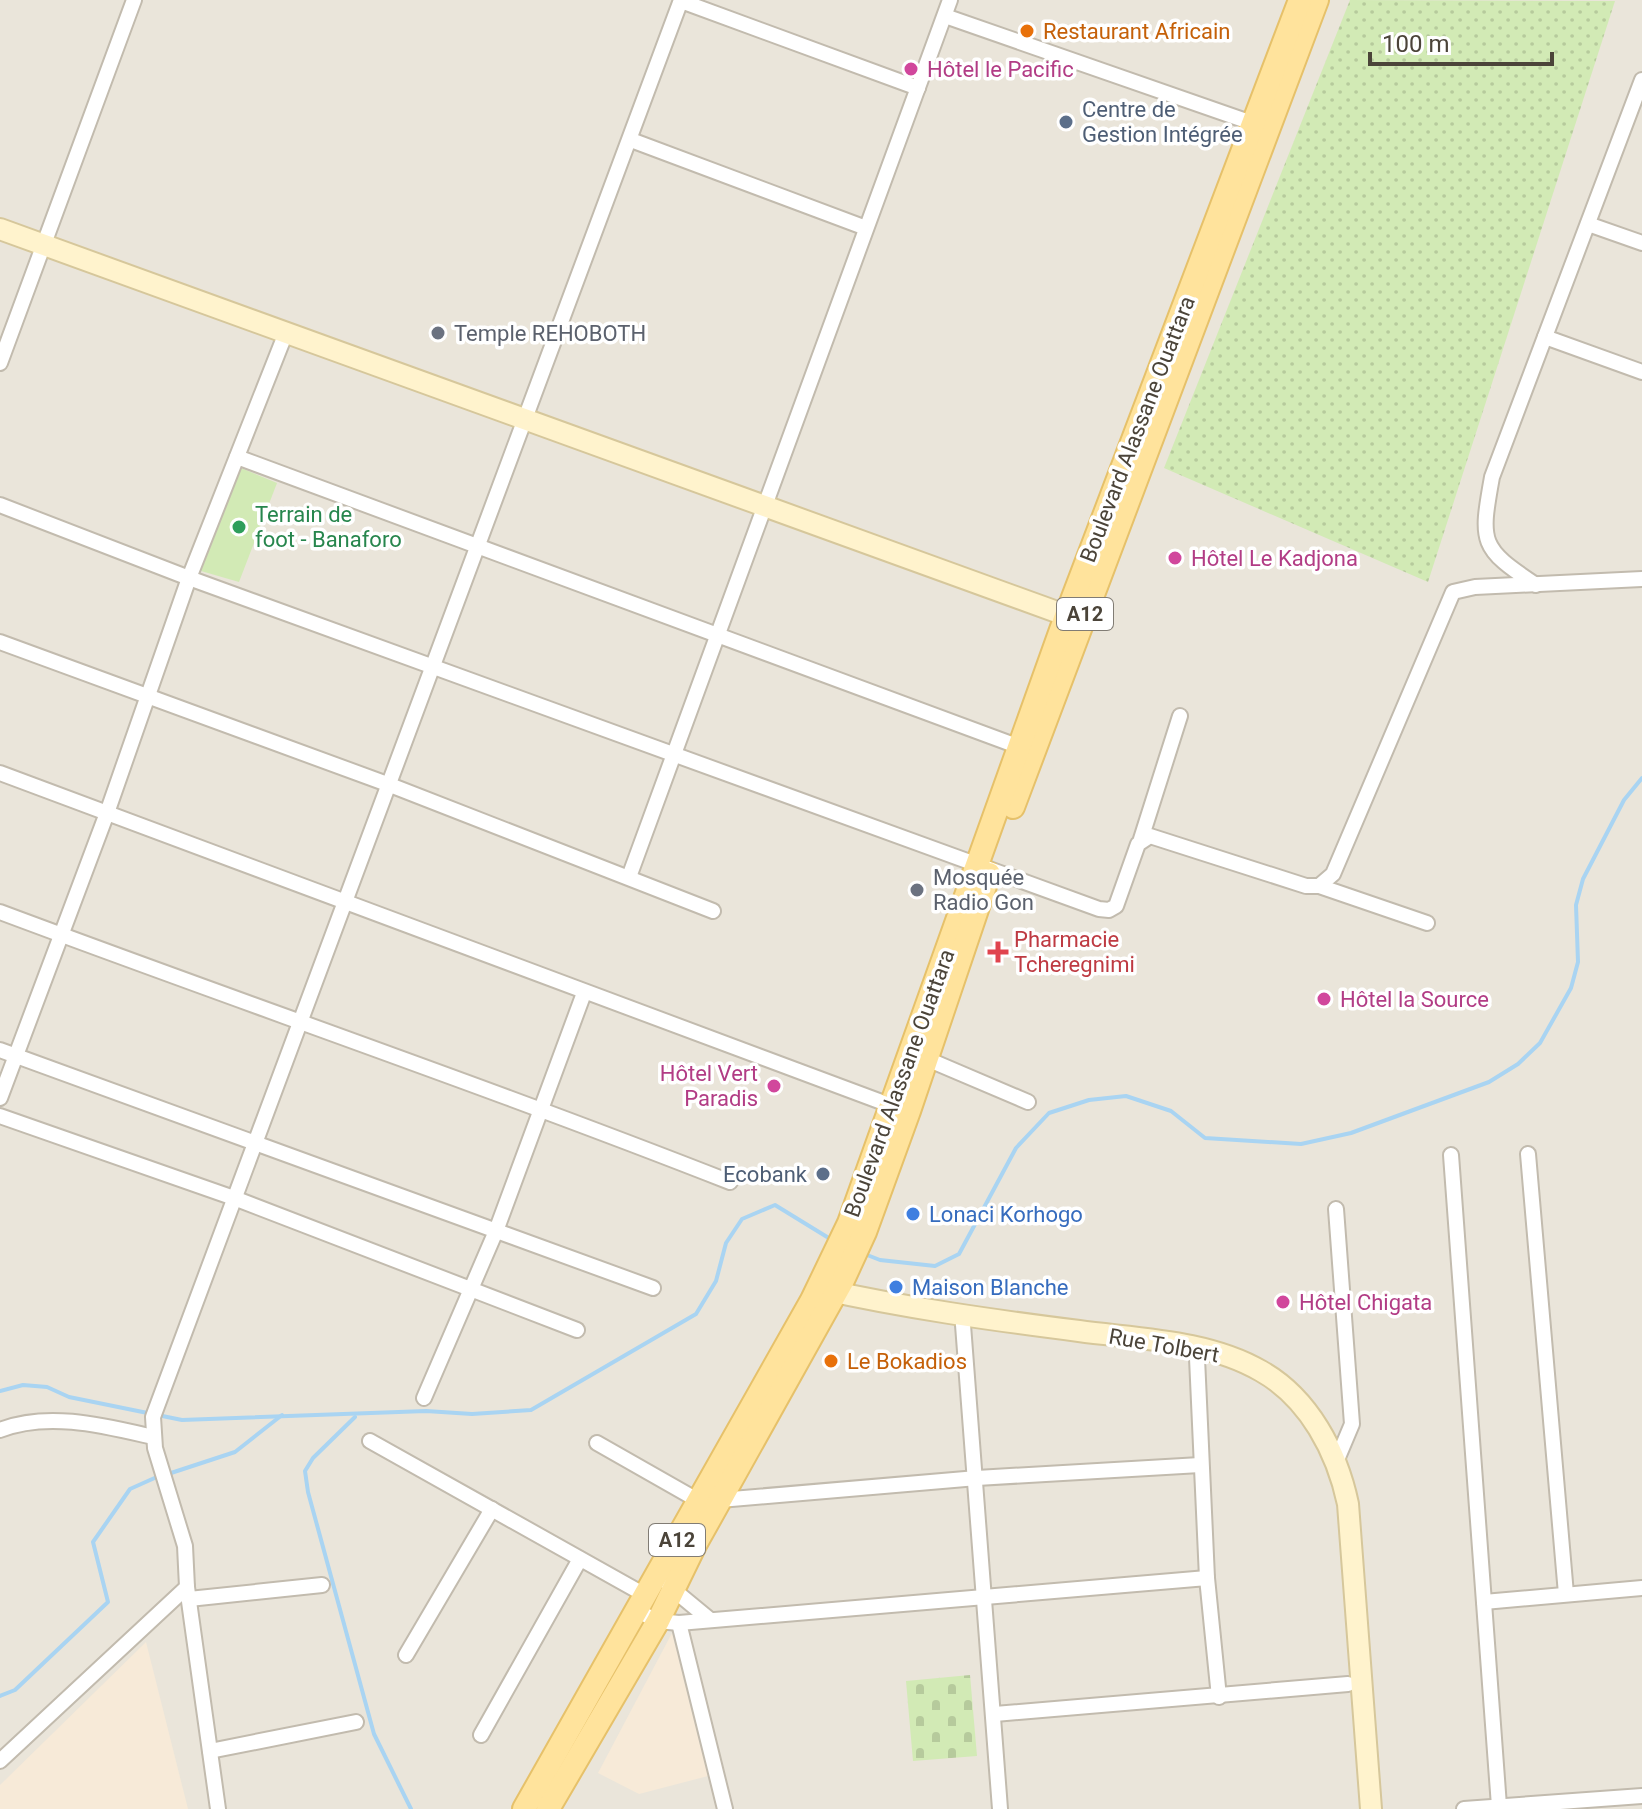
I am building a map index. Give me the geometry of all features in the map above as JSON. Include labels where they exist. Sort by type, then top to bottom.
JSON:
[{"type":"main road","name":"Boulevard Alassane Ouattara","points":[[1261,127],[1300,0]]},
{"type":"main road","name":"Boulevard Alassane Ouattara","points":[[524,1809],[828,1289],[857,1228],[1025,749],[1261,127],[1317,0]]},
{"type":"main road","name":"Boulevard Alassane Ouattara","points":[[900,1108],[927,1059],[983,868]]},
{"type":"main road","name":"Boulevard Alassane Ouattara","points":[[548,1809],[669,1622],[652,1594]]},
{"type":"street","points":[[0,363],[134,0]]},
{"type":"street","points":[[218,1809],[188,1593],[185,1546],[159,1462],[153,1437],[153,1417],[436,667],[681,0],[918,88]]},
{"type":"street","points":[[629,877],[950,0]]},
{"type":"street","points":[[945,16],[1261,127]]},
{"type":"street","points":[[1536,585],[1498,560],[1486,539],[1484,520],[1492,477],[1642,80]]},
{"type":"street","points":[[631,140],[866,228]]},
{"type":"street","points":[[1588,224],[1642,243]]},
{"type":"street","points":[[0,229],[1074,619]]},
{"type":"street","points":[[0,1098],[107,813],[189,578],[285,335]]},
{"type":"street","points":[[1545,337],[1642,372]]},
{"type":"street","points":[[237,457],[1025,749]]},
{"type":"street","points":[[0,505],[189,578],[983,868],[1109,910],[1120,898],[1180,716]]},
{"type":"street","points":[[1319,886],[1333,874],[1453,592],[1475,587],[1642,579]]},
{"type":"street","points":[[0,642],[390,785],[713,911]]},
{"type":"street","points":[[0,773],[346,905],[900,1108]]},
{"type":"street","points":[[1141,839],[1150,836],[1306,886],[1319,886],[1427,923]]},
{"type":"street","points":[[0,912],[301,1024],[540,1107],[730,1182]]},
{"type":"street","points":[[424,1398],[496,1231],[584,993]]},
{"type":"street","points":[[0,1050],[653,1288]]},
{"type":"street","points":[[927,1059],[1028,1102]]},
{"type":"street","points":[[0,1116],[234,1198],[472,1287],[577,1330]]},
{"type":"street","points":[[1528,1154],[1566,1594]]},
{"type":"street","points":[[1451,1155],[1499,1806]]},
{"type":"street","points":[[1336,1209],[1352,1424],[1336,1462]]},
{"type":"street","name":"Rue Tolbert","points":[[828,1289],[960,1315],[1199,1348],[1263,1371],[1293,1397],[1313,1420],[1336,1462],[1348,1504],[1371,1809]]},
{"type":"street","name":"Rue Tolbert","points":[[828,1289],[963,1325],[1197,1358],[1236,1371],[1270,1391],[1304,1426],[1324,1465],[1336,1506],[1358,1809]]},
{"type":"street","points":[[963,1325],[1000,1809]]},
{"type":"street","points":[[1197,1358],[1207,1578],[1219,1697]]},
{"type":"street","points":[[0,1430],[14,1424],[58,1422],[102,1425],[153,1437]]},
{"type":"street","points":[[370,1441],[580,1559],[709,1619]]},
{"type":"street","points":[[597,1443],[707,1498],[1200,1465]]},
{"type":"street","points":[[406,1655],[492,1509]]},
{"type":"street","points":[[481,1735],[580,1559]]},
{"type":"street","points":[[669,1622],[1207,1578]]},
{"type":"street","points":[[0,1761],[188,1593],[322,1585]]},
{"type":"street","points":[[1484,1602],[1642,1588]]},
{"type":"street","points":[[652,1594],[669,1622],[725,1809]]},
{"type":"street","points":[[995,1714],[1348,1684]]},
{"type":"street","points":[[210,1751],[356,1722]]},
{"type":"street","points":[[1464,1809],[1593,1804],[1642,1796]]},
{"type":"shaded area","points":[[0,0],[1642,0],[1642,1809],[0,1809]]},
{"type":"shaded area","points":[[672,1633],[708,1776],[639,1794],[598,1773]]},
{"type":"shaded area","points":[[146,1642],[188,1809],[0,1809],[0,1785]]},
{"type":"green space","points":[[1350,0],[1615,1],[1428,582],[1164,468]]},
{"type":"green space","name":"Terrain de foot - Banaforo","points":[[241,468],[277,483],[239,582],[201,571]]},
{"type":"green space","points":[[970,1675],[977,1756],[913,1761],[906,1681]]},
{"type":"waterway","points":[[862,1253],[880,1260],[935,1266],[959,1254],[1016,1148],[1049,1113],[1089,1100],[1126,1096],[1171,1111],[1205,1138],[1301,1144],[1351,1133],[1489,1082],[1518,1064],[1540,1043],[1571,988],[1578,962],[1576,905],[1583,879],[1624,800],[1642,778]]},
{"type":"waterway","points":[[0,1391],[23,1385],[47,1387],[69,1397],[182,1420],[531,1410],[696,1314],[716,1281],[726,1243],[742,1219],[775,1205],[832,1240]]},
{"type":"waterway","points":[[168,1474],[235,1452],[282,1415]]},
{"type":"waterway","points":[[355,1417],[313,1458],[305,1471],[308,1492],[374,1734],[411,1809]]},
{"type":"waterway","points":[[0,1696],[15,1690],[108,1602],[93,1542],[130,1489],[159,1476]]},
{"type":"place","name":"Restaurant Africain","points":[[1027,31]]},
{"type":"place","name":"Hôtel le Pacific","points":[[911,69]]},
{"type":"place","name":"Centre de Gestion Intégrée","points":[[1066,122]]},
{"type":"place","name":"Temple REHOBOTH","points":[[438,333]]},
{"type":"place","name":"Terrain de foot - Banaforo","points":[[239,527]]},
{"type":"place","name":"Hôtel Le Kadjona","points":[[1175,558]]},
{"type":"place","name":"Mosquée Radio Gon","points":[[917,890]]},
{"type":"place","name":"Pharmacie Tcheregnimi","points":[[998,952]]},
{"type":"place","name":"Hôtel la Source","points":[[1324,999]]},
{"type":"place","name":"Hôtel Vert Paradis","points":[[774,1086]]},
{"type":"place","name":"Ecobank","points":[[823,1174]]},
{"type":"place","name":"Lonaci Korhogo","points":[[913,1214]]},
{"type":"place","name":"Maison Blanche","points":[[896,1287]]},
{"type":"place","name":"Hôtel Chigata","points":[[1283,1302]]},
{"type":"place","name":"Le Bokadios","points":[[831,1361]]}]
